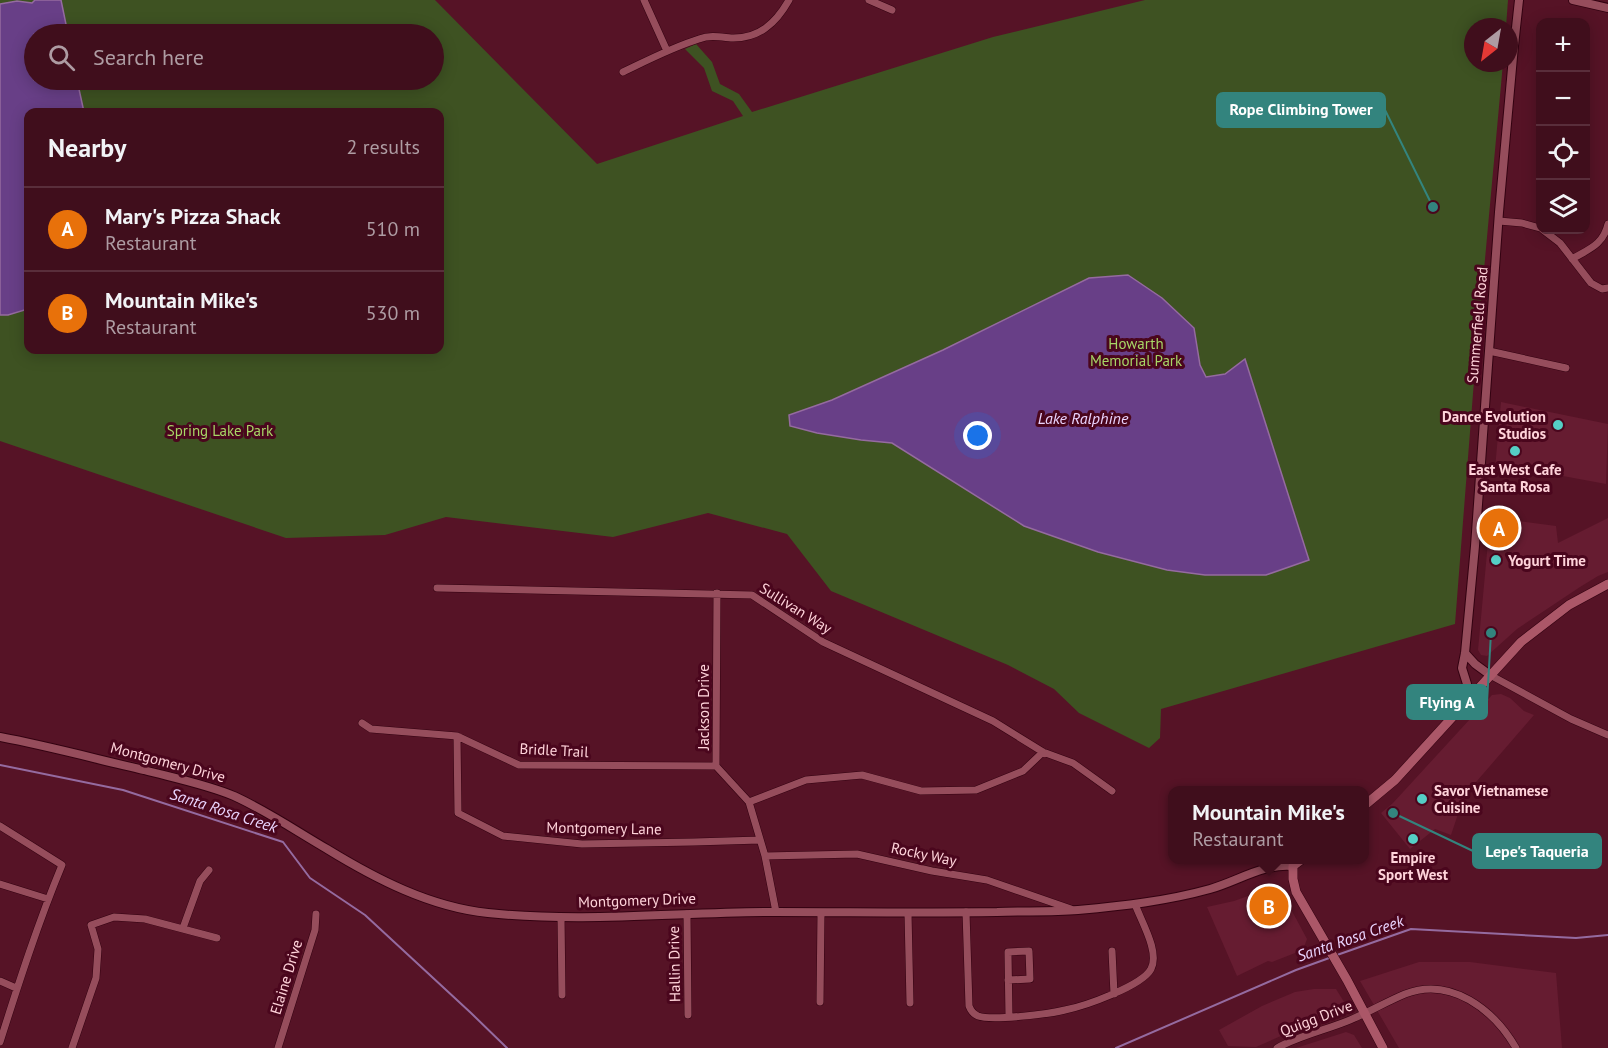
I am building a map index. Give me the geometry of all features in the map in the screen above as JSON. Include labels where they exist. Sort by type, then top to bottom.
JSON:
[{"type":"main road","points":[[1369,802],[1395,780],[1521,642],[1569,605],[1608,584]]},
{"type":"main road","points":[[1297,864],[1293,879],[1296,892],[1345,976],[1383,1048]]},
{"type":"street","points":[[644,0],[667,51]]},
{"type":"street","points":[[623,72],[701,38],[715,36],[739,38],[759,32],[776,20],[789,0]]},
{"type":"street","points":[[869,0],[892,10]]},
{"type":"street","name":"Summerfield Road","points":[[1469,698],[1462,668],[1519,0]]},
{"type":"street","points":[[1573,0],[1608,8]]},
{"type":"street","points":[[1499,221],[1522,223],[1536,227]]},
{"type":"street","points":[[1572,259],[1599,243],[1608,224]]},
{"type":"street","points":[[1548,234],[1560,243],[1591,283],[1602,289],[1608,288]]},
{"type":"street","points":[[1489,351],[1566,368]]},
{"type":"street","name":"Sullivan Way","points":[[437,588],[752,595],[823,642],[993,721],[1043,752],[1073,763],[1112,790]]},
{"type":"street","name":"Jackson Drive","points":[[717,593],[716,766],[749,802],[765,856],[776,912]]},
{"type":"street","points":[[1465,653],[1490,675],[1571,719],[1608,735]]},
{"type":"street","name":"Bridle Trail","points":[[362,723],[371,729],[457,736],[519,765],[716,766]]},
{"type":"street","name":"Montgomery Lane","points":[[457,736],[458,813],[503,836],[582,844],[760,840]]},
{"type":"street","name":"Montgomery Drive","points":[[0,737],[197,783],[229,794],[260,808],[372,875],[427,899],[465,910],[561,917],[776,912],[908,914],[1073,910],[1135,904],[1211,889],[1261,870],[1290,864]]},
{"type":"street","points":[[749,802],[806,780],[862,775],[921,791],[976,790],[1023,771],[1043,752]]},
{"type":"street","points":[[0,826],[62,865],[16,988],[0,1042]]},
{"type":"street","name":"Rocky Way","points":[[765,856],[857,854],[932,871],[987,880],[1073,910]]},
{"type":"street","points":[[183,928],[200,881],[209,870]]},
{"type":"street","points":[[0,884],[48,899]]},
{"type":"street","points":[[966,912],[969,1006],[977,1016],[1009,1017],[1066,1010],[1113,994],[1144,978],[1151,970],[1154,955],[1135,904]]},
{"type":"street","points":[[820,1002],[821,913]]},
{"type":"street","name":"Elaine Drive","points":[[278,1048],[315,930],[316,914]]},
{"type":"street","name":"Hallin Drive","points":[[687,914],[688,1015]]},
{"type":"street","points":[[908,914],[910,1003]]},
{"type":"street","points":[[72,1048],[96,978],[98,949],[92,925],[114,917],[145,919],[217,938]]},
{"type":"street","points":[[561,917],[562,995]]},
{"type":"street","points":[[1008,980],[1030,979],[1029,951],[1008,952],[1008,980],[1009,1017]]},
{"type":"street","points":[[1112,951],[1113,994]]},
{"type":"street","points":[[0,981],[16,988]]},
{"type":"street","name":"Quigg Drive","points":[[1277,1048],[1299,1037],[1365,1014],[1407,994],[1433,990],[1446,991],[1467,999],[1490,1014],[1503,1028],[1516,1048]]},
{"type":"shaded area","points":[[1501,402],[1608,424],[1606,484],[1547,473],[1495,469]]},
{"type":"shaded area","points":[[1497,518],[1556,526],[1558,543],[1608,518],[1608,572],[1580,587],[1517,629],[1487,656],[1481,655],[1478,650],[1488,542],[1494,543],[1495,541]]},
{"type":"shaded area","points":[[1501,694],[1510,698],[1524,711],[1534,715],[1464,796],[1451,835],[1435,829],[1410,849],[1381,813],[1393,803],[1492,695]]},
{"type":"shaded area","points":[[1276,886],[1279,887],[1307,939],[1304,947],[1295,953],[1272,962],[1268,961],[1237,976],[1207,907],[1234,901]]},
{"type":"shaded area","points":[[1419,962],[1470,962],[1556,973],[1562,1048],[1399,1048],[1360,981]]},
{"type":"shaded area","points":[[1336,989],[1346,1005],[1342,1014],[1299,1028],[1256,1047],[1228,1046],[1219,1030],[1262,1006],[1295,992]]},
{"type":"shaded area","points":[[1346,1032],[1354,1035],[1362,1048],[1296,1048]]},
{"type":"green space","name":"Howarth Memorial Park","points":[[0,0],[435,0],[597,164],[743,116],[733,101],[712,91],[704,68],[685,49],[696,44],[712,62],[720,84],[739,94],[752,112],[993,37],[1145,0],[1508,0],[1507,18],[1464,18],[1464,72],[1502,72],[1475,368],[1455,624],[1161,709],[1160,738],[1149,748],[1079,713],[1054,689],[1008,665],[831,591],[787,534],[708,513],[613,537],[446,517],[385,535],[286,538],[0,441]]},
{"type":"water","points":[[35,0],[61,0],[66,24],[24,24],[24,90],[79,90],[83,108],[24,108],[24,310],[0,315],[0,4],[17,1],[32,3]]},
{"type":"water","name":"Lake Ralphine","points":[[1128,275],[1162,298],[1194,328],[1200,365],[1206,377],[1225,374],[1245,359],[1309,560],[1266,575],[1205,575],[1167,570],[1098,552],[1024,526],[892,443],[817,433],[790,426],[789,415],[832,400],[943,350],[1089,278]]},
{"type":"waterway","name":"Santa Rosa Creek","points":[[0,765],[123,790],[283,842],[310,878],[365,915],[507,1048]]},
{"type":"waterway","name":"Santa Rosa Creek","points":[[1337,955],[1411,929],[1576,938],[1608,935]]},
{"type":"waterway","name":"Santa Rosa Creek","points":[[1116,1048],[1296,970],[1332,957]]},
{"type":"place","name":"Rope Climbing Tower","points":[[1433,207]]},
{"type":"place","name":"Dance Evolution Studios","points":[[1558,425]]},
{"type":"place","name":"East West Cafe Santa Rosa","points":[[1515,451]]},
{"type":"place","name":"Mary's Pizza Shack","points":[[1499,528]]},
{"type":"place","name":"Yogurt Time","points":[[1496,560]]},
{"type":"place","name":"Flying A","points":[[1491,633]]},
{"type":"place","name":"Savor Vietnamese Cuisine","points":[[1422,799]]},
{"type":"place","name":"Lepe's Taqueria","points":[[1393,813]]},
{"type":"place","name":"Empire Sport West","points":[[1413,839]]},
{"type":"place","name":"Mountain Mike's","points":[[1269,906]]},
{"type":"park label","name":"Spring Lake Park","points":[[220,430]]}]
